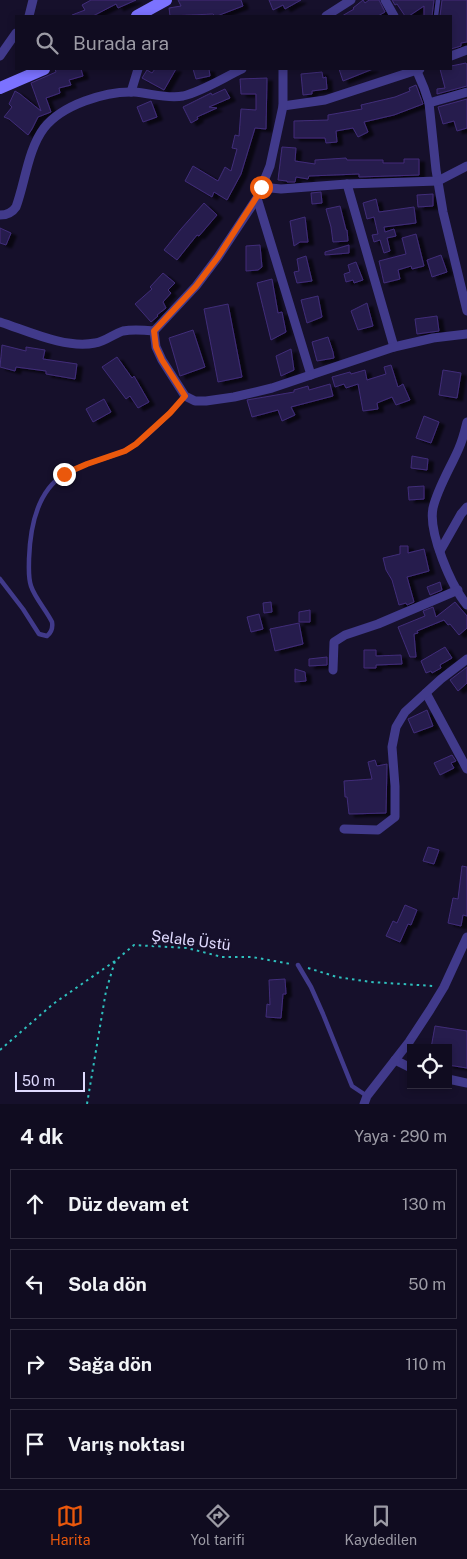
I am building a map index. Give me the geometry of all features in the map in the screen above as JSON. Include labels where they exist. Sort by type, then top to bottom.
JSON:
[{"type":"main road","points":[[139,15],[158,7]]},
{"type":"main road","points":[[0,88],[42,70]]},
{"type":"street","points":[[29,15],[33,0]]},
{"type":"street","points":[[328,15],[351,0]]},
{"type":"street","points":[[385,0],[393,15]]},
{"type":"street","points":[[0,56],[15,35]]},
{"type":"street","points":[[452,56],[467,50]]},
{"type":"street","points":[[131,92],[138,70]]},
{"type":"street","points":[[0,215],[7,215],[16,207],[35,145],[44,129],[54,118],[75,105],[110,94],[131,92],[167,98],[183,96],[240,70]]},
{"type":"street","points":[[154,331],[196,286],[218,257],[256,198],[270,166],[283,106],[284,70]]},
{"type":"street","points":[[283,106],[325,100],[414,70]]},
{"type":"street","points":[[417,70],[429,103],[443,212],[467,311]]},
{"type":"street","points":[[429,103],[467,92]]},
{"type":"street","points":[[261,187],[281,189],[347,184],[438,181],[467,166]]},
{"type":"street","points":[[347,184],[394,347]]},
{"type":"street","points":[[256,198],[311,375]]},
{"type":"street","points":[[0,322],[58,341],[82,345],[97,343],[123,331],[154,331]]},
{"type":"street","points":[[154,331],[156,347],[162,360],[185,396],[195,401],[234,397],[272,388],[394,347],[433,338],[467,334]]},
{"type":"street","points":[[467,422],[460,446],[433,509],[435,535],[440,551],[447,570],[467,605]]},
{"type":"street","points":[[440,551],[467,507]]},
{"type":"street","points":[[333,670],[334,642],[345,635],[378,624],[458,590]]},
{"type":"street","points":[[344,829],[378,830],[395,817],[392,747],[396,727],[405,712],[467,659]]},
{"type":"street","points":[[426,693],[467,769]]},
{"type":"street","points":[[365,1100],[409,1042],[444,987],[467,937]]},
{"type":"street","points":[[395,1060],[407,1066]]},
{"type":"street","points":[[452,1080],[467,1083]]},
{"type":"lane","points":[[436,15],[438,0]]},
{"type":"lane","points":[[0,579],[39,634],[47,636],[51,633],[52,622],[31,587],[29,579],[32,529],[36,512],[43,498],[64,474],[125,451],[136,444],[170,413],[185,396]]},
{"type":"lane","points":[[298,965],[324,1014],[352,1086],[365,1100]]},
{"type":"path","name":"Şelale Üstü","points":[[0,1050],[53,1004],[134,946],[187,948],[222,957],[252,957],[298,965],[337,977],[371,982],[444,987]]},
{"type":"path","points":[[87,1104],[106,991],[115,960]]},
{"type":"building","points":[[91,0],[136,0],[118,8],[116,4],[95,15],[72,15],[85,10],[82,5]]},
{"type":"building","points":[[178,0],[241,0],[243,6],[220,15],[170,15],[169,8],[181,6]]},
{"type":"building","points":[[269,0],[301,0],[285,9],[283,5],[273,10]]},
{"type":"building","points":[[363,0],[365,3],[369,0],[379,0],[385,12],[380,15],[344,15]]},
{"type":"building","points":[[392,0],[434,0],[432,15],[424,15],[424,6],[410,15],[404,15],[397,4],[395,5]]},
{"type":"building","points":[[442,0],[467,0],[467,42],[461,43],[461,46],[452,49],[452,15],[440,15]]},
{"type":"building","points":[[466,63],[467,86],[437,94],[437,89],[445,88],[440,70],[452,70],[452,66]]},
{"type":"building","points":[[55,70],[81,70],[83,76],[69,80],[71,85],[59,88],[60,93],[46,98],[51,112],[38,117],[28,135],[4,117],[12,107],[9,104],[15,91],[41,111],[31,83],[56,72]]},
{"type":"building","points":[[147,70],[152,73],[154,70],[175,70],[164,90],[142,78]]},
{"type":"building","points":[[193,70],[209,70],[210,76],[196,79]]},
{"type":"building","points":[[339,70],[370,70],[343,81]]},
{"type":"building","points":[[322,72],[323,78],[326,77],[327,89],[312,91],[312,94],[303,95],[301,74]]},
{"type":"building","points":[[267,78],[266,129],[255,128],[241,174],[227,200],[214,192],[212,197],[185,181],[193,166],[218,181],[225,167],[231,171],[237,149],[232,148],[235,135],[239,136],[241,109],[256,110],[256,94],[241,94],[240,79]]},
{"type":"building","points":[[416,85],[423,104],[394,115],[364,122],[368,132],[358,137],[353,128],[336,131],[337,142],[326,143],[325,138],[294,138],[294,121],[328,120],[328,115],[362,109],[361,105],[395,97],[410,91],[409,88]]},
{"type":"building","points":[[225,89],[230,98],[209,107],[217,108],[197,117],[198,119],[191,123],[183,107],[211,93],[212,95]]},
{"type":"building","points":[[467,99],[467,128],[457,131],[454,121],[443,124],[438,107]]},
{"type":"building","points":[[151,101],[157,117],[143,122],[137,107]]},
{"type":"building","points":[[282,147],[296,148],[295,161],[315,164],[315,160],[346,158],[347,160],[383,160],[383,163],[404,163],[404,159],[419,159],[419,175],[359,177],[359,174],[309,176],[308,179],[296,177],[295,182],[287,182],[278,180]]},
{"type":"building","points":[[321,192],[322,203],[312,204],[311,193]]},
{"type":"building","points":[[433,194],[433,206],[418,207],[417,195]]},
{"type":"building","points":[[376,199],[379,212],[414,207],[416,223],[384,227],[385,232],[394,229],[396,236],[387,238],[390,251],[384,253],[380,240],[374,242],[372,235],[378,234],[374,217],[367,219],[363,203]]},
{"type":"building","points":[[204,203],[217,215],[199,236],[197,235],[177,260],[164,250]]},
{"type":"building","points":[[340,206],[348,241],[333,242],[326,209]]},
{"type":"building","points":[[305,217],[308,242],[300,242],[294,246],[290,221]]},
{"type":"building","points":[[0,228],[11,233],[6,245],[0,243]]},
{"type":"building","points":[[416,234],[424,266],[412,269],[411,266],[398,270],[400,279],[384,283],[379,261],[406,254],[402,238]]},
{"type":"building","points":[[260,245],[262,267],[258,270],[246,271],[246,246]]},
{"type":"building","points":[[349,245],[349,253],[325,255],[325,252]]},
{"type":"building","points":[[441,255],[447,272],[432,277],[427,260]]},
{"type":"building","points":[[306,256],[312,281],[297,283],[294,272],[299,271],[297,259]]},
{"type":"building","points":[[356,262],[363,280],[354,283],[353,280],[346,282],[344,274],[350,272],[348,265]]},
{"type":"building","points":[[163,273],[175,283],[168,290],[171,293],[163,302],[166,308],[151,322],[135,304],[152,289],[150,287]]},
{"type":"building","points":[[272,279],[278,313],[282,312],[286,332],[271,340],[257,283]]},
{"type":"building","points":[[318,296],[322,317],[307,323],[301,300]]},
{"type":"building","points":[[367,303],[373,326],[358,330],[351,311]]},
{"type":"building","points":[[228,304],[242,377],[218,382],[204,309]]},
{"type":"building","points":[[437,316],[439,331],[417,334],[415,319]]},
{"type":"building","points":[[193,330],[205,367],[180,376],[169,338]]},
{"type":"building","points":[[328,337],[334,358],[317,361],[312,342]]},
{"type":"building","points":[[2,345],[26,351],[26,347],[45,350],[43,359],[77,364],[75,379],[46,374],[46,371],[16,367],[15,371],[0,367]]},
{"type":"building","points":[[291,349],[294,370],[281,376],[276,356]]},
{"type":"building","points":[[117,357],[132,378],[134,376],[149,402],[138,408],[130,396],[126,399],[102,367]]},
{"type":"building","points":[[391,365],[398,387],[403,384],[410,400],[396,405],[392,397],[377,403],[378,409],[363,411],[358,384],[346,388],[344,384],[335,387],[332,377],[365,370],[367,380],[386,374],[384,367]]},
{"type":"building","points":[[443,370],[461,373],[457,398],[439,395]]},
{"type":"building","points":[[330,384],[333,396],[291,407],[295,415],[282,421],[278,410],[252,417],[247,400],[294,392],[294,390],[308,386],[309,390]]},
{"type":"building","points":[[104,399],[111,412],[93,422],[86,409]]},
{"type":"building","points":[[424,416],[439,422],[431,443],[416,438]]},
{"type":"building","points":[[412,456],[428,459],[427,470],[411,468]]},
{"type":"building","points":[[424,486],[424,499],[409,500],[408,487]]},
{"type":"building","points":[[400,546],[408,546],[408,553],[424,549],[429,571],[407,577],[414,602],[407,605],[406,603],[399,605],[383,558],[400,554]]},
{"type":"building","points":[[440,582],[442,590],[430,595],[427,587]]},
{"type":"building","points":[[271,602],[272,612],[264,613],[263,603]]},
{"type":"building","points":[[455,602],[467,616],[467,628],[459,635],[444,620],[417,631],[418,633],[414,634],[416,657],[410,657],[398,627],[425,616],[423,611],[433,607],[436,617]]},
{"type":"building","points":[[310,610],[310,622],[299,622],[299,612]]},
{"type":"building","points":[[259,614],[263,629],[251,632],[247,617]]},
{"type":"building","points":[[299,623],[303,644],[275,651],[270,629]]},
{"type":"building","points":[[445,647],[452,658],[440,665],[441,668],[432,673],[431,671],[426,673],[421,661]]},
{"type":"building","points":[[364,650],[376,650],[376,656],[401,655],[402,664],[376,665],[376,668],[364,668]]},
{"type":"building","points":[[327,657],[327,665],[309,666],[309,659]]},
{"type":"building","points":[[467,667],[467,683],[458,691],[450,680]]},
{"type":"building","points":[[295,669],[305,672],[306,681],[295,682]]},
{"type":"building","points":[[427,710],[433,726],[414,733],[408,719]]},
{"type":"building","points":[[452,755],[456,761],[451,763],[454,768],[440,775],[434,763]]},
{"type":"building","points":[[375,760],[377,766],[387,764],[386,813],[349,814],[344,781],[372,779],[368,762]]},
{"type":"building","points":[[428,847],[439,850],[434,864],[423,861]]},
{"type":"building","points":[[462,866],[467,867],[467,916],[463,915],[461,926],[448,923],[453,898],[458,899]]},
{"type":"building","points":[[405,905],[417,910],[411,925],[408,924],[400,942],[386,936],[393,921],[397,923]]},
{"type":"building","points":[[285,979],[286,994],[283,994],[281,1018],[266,1017],[267,1004],[270,1005],[269,980]]},
{"type":"building","points":[[435,1026],[467,1031],[467,1068],[452,1066],[452,1044],[432,1044]]},
{"type":"route","points":[[64,474],[125,451],[136,444],[170,413],[185,396],[162,360],[156,347],[154,331],[196,286],[218,257],[261,187]]}]
